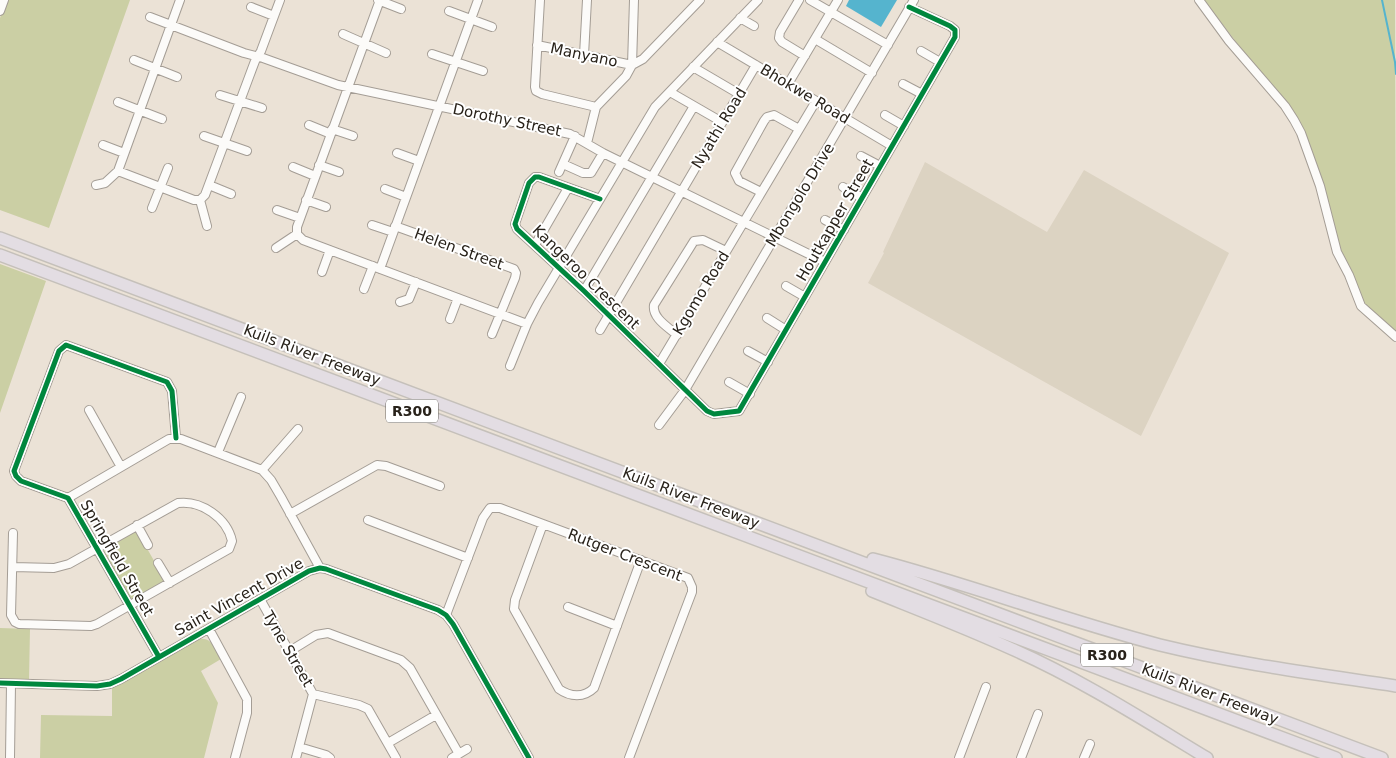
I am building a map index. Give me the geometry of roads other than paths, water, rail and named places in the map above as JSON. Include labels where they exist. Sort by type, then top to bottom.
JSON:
[{"type":"highway","name":"Kuils River Freeway","points":[[0,238],[1382,758]]},
{"type":"highway","name":"Kuils River Freeway","points":[[0,255],[1336,758]]},
{"type":"highway","points":[[832,551],[875,560],[1080,623],[1162,645],[1260,666],[1396,686]]},
{"type":"highway","points":[[824,566],[860,586],[977,634],[1043,664],[1112,701],[1207,758]]},
{"type":"street","points":[[0,11],[4,0]]},
{"type":"street","points":[[96,185],[105,183],[118,171],[180,0]]},
{"type":"street","points":[[118,171],[194,200],[200,200],[205,195],[280,0]]},
{"type":"street","points":[[402,9],[379,0],[306,200],[296,229],[297,234],[303,240],[527,324]]},
{"type":"street","points":[[364,289],[394,229],[478,0]]},
{"type":"street","points":[[540,0],[535,87],[538,92],[596,107]]},
{"type":"street","points":[[584,55],[587,0]]},
{"type":"street","points":[[586,143],[596,107],[626,76],[632,65],[634,0]]},
{"type":"street","points":[[632,65],[643,59],[700,0]]},
{"type":"street","points":[[510,366],[527,324],[652,112],[758,0]]},
{"type":"street","points":[[799,0],[780,32],[779,38],[782,42],[805,56]]},
{"type":"street","points":[[810,0],[888,45]]},
{"type":"street","points":[[788,84],[838,0]]},
{"type":"street","name":"Mbongolo Drive","points":[[659,425],[685,390],[914,0]]},
{"type":"street","points":[[1199,0],[1229,41],[1294,120],[1301,133],[1320,186],[1337,252],[1349,275],[1361,306],[1396,337]]},
{"type":"street","points":[[252,7],[274,16]]},
{"type":"street","name":"Houtkapper Street","points":[[685,390],[712,414],[739,410],[750,394],[955,37],[954,28],[909,7]]},
{"type":"street","points":[[449,11],[492,27]]},
{"type":"street","name":"Dorothy Street","points":[[150,17],[244,53],[348,87],[563,131],[603,153],[825,262]]},
{"type":"street","points":[[740,18],[754,26]]},
{"type":"street","points":[[343,34],[386,53]]},
{"type":"street","points":[[815,39],[872,73]]},
{"type":"street","name":"Bhokwe Road","points":[[717,42],[892,146]]},
{"type":"street","name":"Manyano","points":[[538,45],[632,65]]},
{"type":"street","points":[[921,51],[940,62]]},
{"type":"street","points":[[432,54],[483,71]]},
{"type":"street","points":[[134,60],[177,77]]},
{"type":"street","name":"Nyathi Road","points":[[600,330],[756,65]]},
{"type":"street","points":[[693,67],[739,94]]},
{"type":"street","points":[[903,84],[922,94]]},
{"type":"street","points":[[670,92],[722,122]]},
{"type":"street","points":[[220,95],[262,108]]},
{"type":"street","name":"Kgomo Road","points":[[659,364],[816,101]]},
{"type":"street","points":[[118,102],[162,119]]},
{"type":"street","points":[[584,291],[694,106]]},
{"type":"street","points":[[761,192],[739,180],[735,173],[764,121],[767,117],[774,115],[799,129]]},
{"type":"street","points":[[885,115],[904,126]]},
{"type":"street","points":[[308,125],[353,136]]},
{"type":"street","points":[[204,136],[247,151]]},
{"type":"street","points":[[559,172],[575,136]]},
{"type":"street","points":[[102,145],[124,153]]},
{"type":"street","points":[[563,164],[584,173],[590,173],[603,153]]},
{"type":"street","points":[[398,154],[419,161]]},
{"type":"street","points":[[862,156],[880,166]]},
{"type":"street","points":[[319,165],[339,172]]},
{"type":"street","points":[[293,167],[315,176]]},
{"type":"street","points":[[152,208],[168,168]]},
{"type":"street","name":"Kangeroo Crescent","points":[[600,199],[539,177],[532,178],[515,224],[517,229],[584,291],[685,390]]},
{"type":"street","points":[[209,185],[231,194]]},
{"type":"street","points":[[843,187],[862,198]]},
{"type":"street","points":[[535,245],[568,188]]},
{"type":"street","points":[[385,189],[406,197]]},
{"type":"street","points":[[200,200],[207,226]]},
{"type":"street","points":[[306,200],[326,207]]},
{"type":"street","points":[[277,210],[300,218]]},
{"type":"street","points":[[824,220],[844,230]]},
{"type":"street","points":[[372,225],[394,229]]},
{"type":"street","name":"Helen Street","points":[[394,229],[512,268],[516,273],[515,278],[501,314]]},
{"type":"street","points":[[276,248],[297,234]]},
{"type":"street","points":[[677,335],[656,315],[654,305],[694,240],[703,240],[726,251]]},
{"type":"street","points":[[322,272],[330,250]]},
{"type":"street","points":[[400,302],[409,300],[416,282]]},
{"type":"street","points":[[786,286],[806,297]]},
{"type":"street","points":[[450,319],[458,298]]},
{"type":"street","points":[[492,334],[501,314]]},
{"type":"street","points":[[767,318],[786,330]]},
{"type":"street","points":[[68,498],[21,480],[14,474],[56,359],[63,347],[69,346],[167,382],[172,391],[176,438],[218,452],[262,470],[271,480],[320,568]]},
{"type":"street","points":[[748,351],[768,362]]},
{"type":"street","points":[[729,382],[750,394]]},
{"type":"street","points":[[218,452],[241,397]]},
{"type":"street","points":[[89,410],[121,467]]},
{"type":"street","points":[[262,470],[298,430]]},
{"type":"street","name":"Springfield Street","points":[[159,656],[68,498],[169,439],[176,438]]},
{"type":"street","points":[[290,514],[377,465],[386,466],[440,486]]},
{"type":"street","points":[[13,534],[11,615],[13,620],[19,624],[91,626],[130,606],[229,549],[232,544],[232,537],[215,514],[186,502],[174,504],[61,567],[13,567]]},
{"type":"street","name":"Rutger Crescent","points":[[446,614],[483,518],[490,508],[500,508],[688,578],[692,587],[629,758]]},
{"type":"street","points":[[368,520],[468,558]]},
{"type":"street","points":[[543,524],[515,600],[514,609],[559,689],[570,694],[586,694],[594,688],[641,560]]},
{"type":"street","points":[[137,525],[148,545]]},
{"type":"street","points":[[158,563],[170,583]]},
{"type":"street","name":"Saint Vincent Drive","points":[[0,683],[97,686],[110,684],[309,571],[320,568],[336,572],[446,614]]},
{"type":"street","name":"Tyne Street","points":[[260,599],[313,694],[296,758]]},
{"type":"street","points":[[568,607],[617,626]]},
{"type":"street","points":[[446,614],[529,758]]},
{"type":"street","points":[[208,629],[247,699],[247,713],[234,758]]},
{"type":"street","points":[[290,651],[316,635],[328,633],[402,660],[410,668],[436,715],[455,756],[467,749]]},
{"type":"street","points":[[10,758],[11,684]]},
{"type":"street","points":[[959,758],[986,687]]},
{"type":"street","points":[[313,694],[365,707],[396,758]]},
{"type":"street","points":[[1021,758],[1038,714]]},
{"type":"street","points":[[388,743],[436,715]]},
{"type":"street","points":[[1084,758],[1090,744]]},
{"type":"street","points":[[299,747],[330,758]]},
{"type":"water","points":[[849,0],[897,0],[881,27],[846,6]]},
{"type":"waterway","points":[[1382,0],[1396,74]]}]
